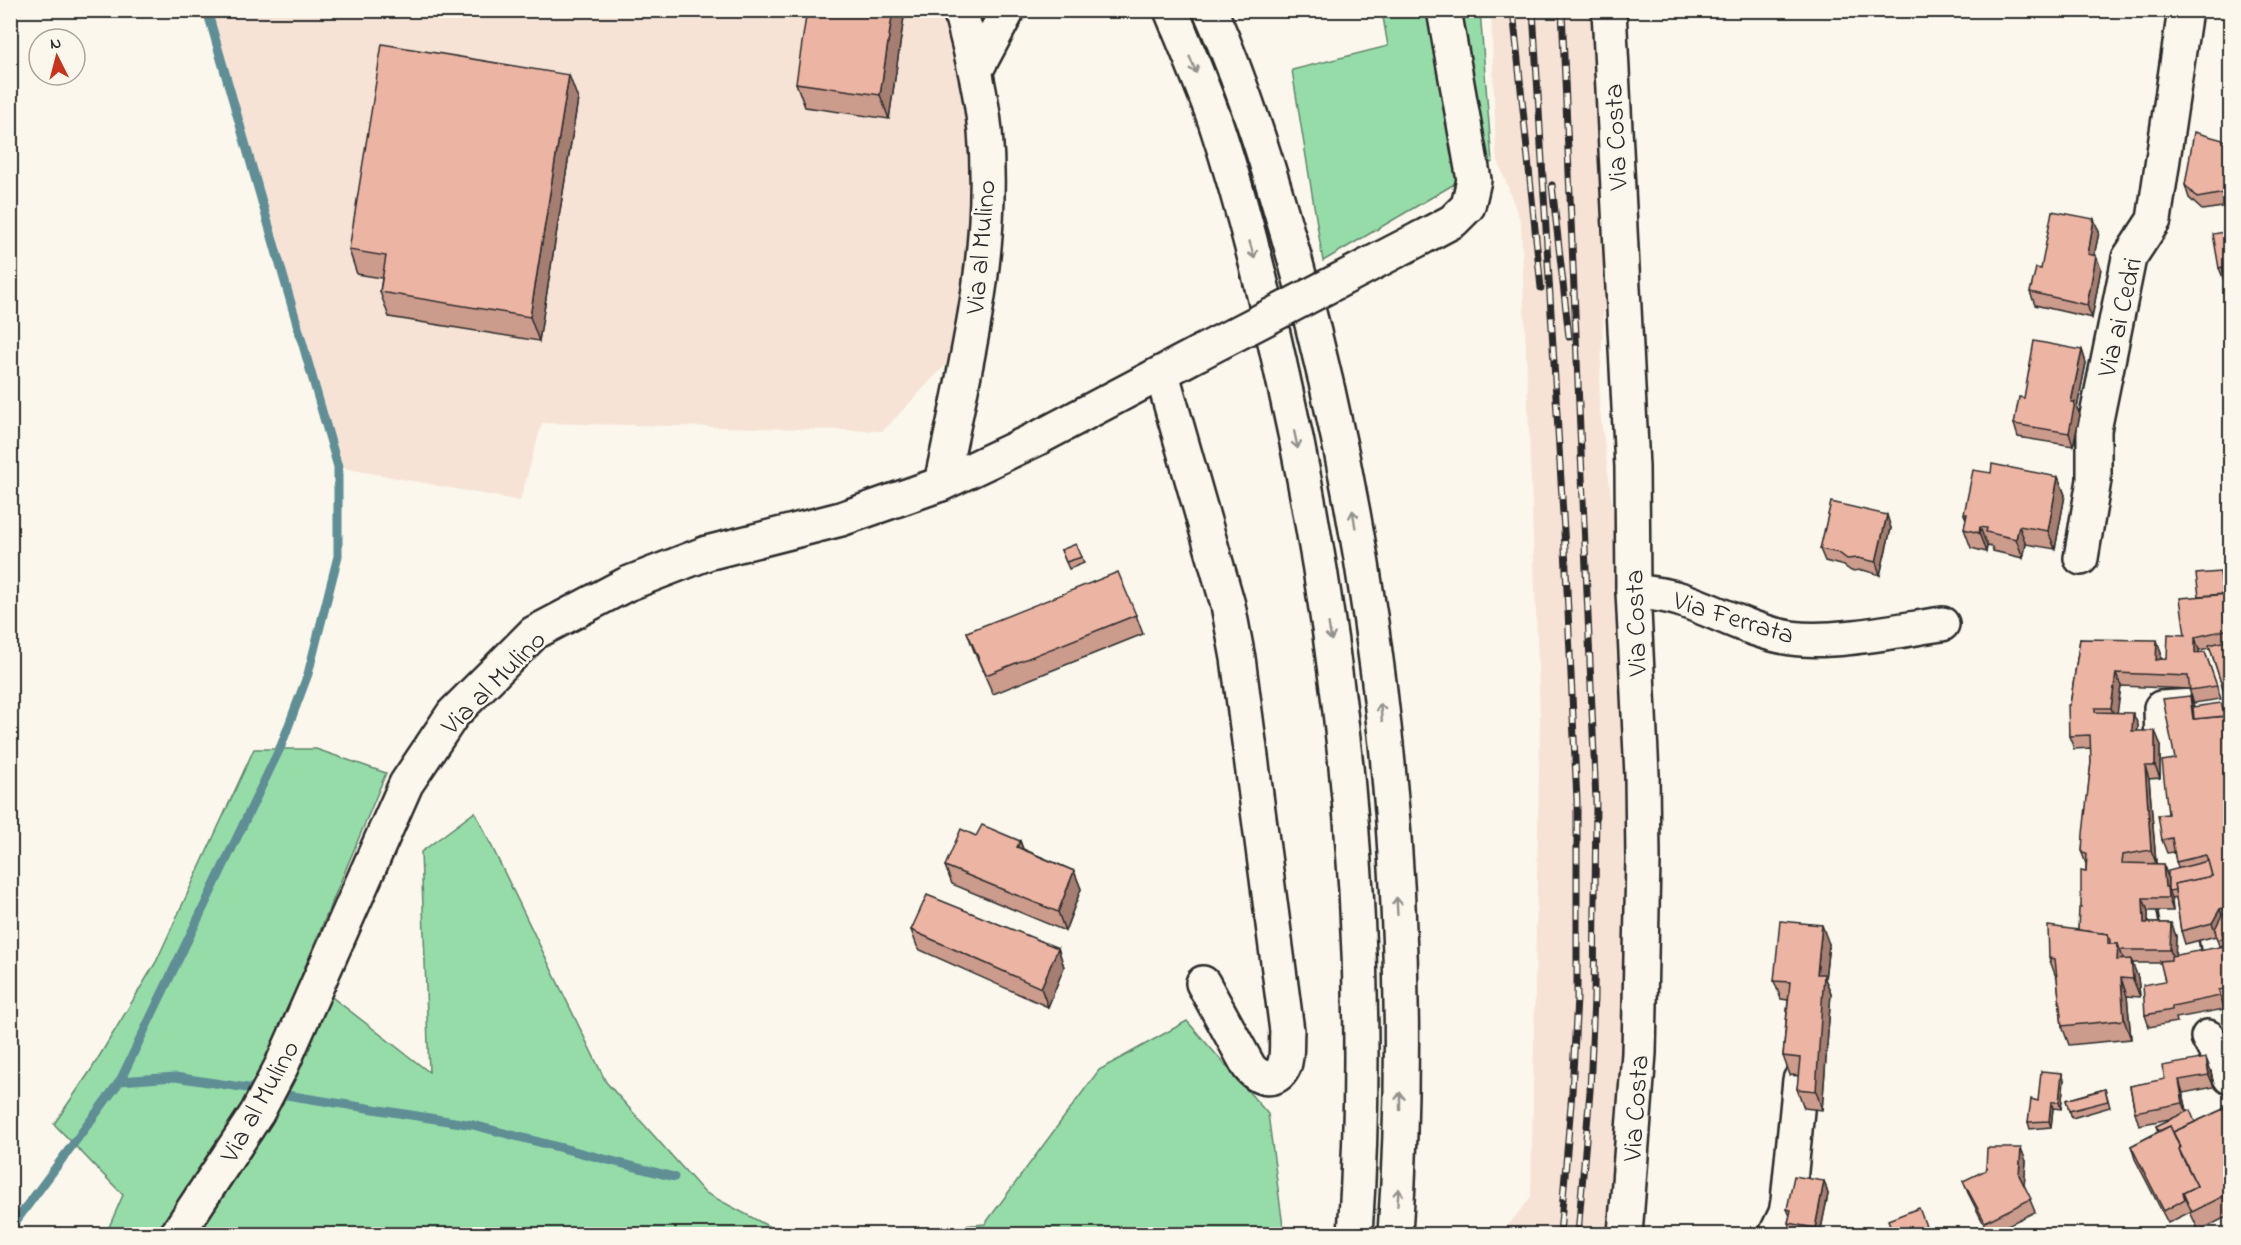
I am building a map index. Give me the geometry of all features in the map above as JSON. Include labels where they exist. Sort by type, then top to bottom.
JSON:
[{"type":"main road","name":"Via al Mulino","points":[[941,483],[972,338],[983,263],[987,192],[985,131],[976,70],[960,10]]},
{"type":"main road","points":[[976,70],[1008,10]]},
{"type":"main road","points":[[1171,10],[1215,123],[1260,277],[1312,519],[1336,672],[1350,812],[1359,946],[1360,1080],[1355,1234]]},
{"type":"main road","points":[[1210,10],[1247,105],[1280,207],[1312,323],[1350,497],[1375,655],[1392,816],[1400,957],[1400,1160],[1395,1234]]},
{"type":"main road","name":"Via al Mulino","points":[[177,1234],[257,1113],[281,1068],[406,784],[453,714],[534,633],[627,584],[707,553],[842,519],[941,483],[1040,437],[1453,221],[1468,206],[1474,180],[1444,10]]},
{"type":"main road","name":"Via Costa","points":[[1609,10],[1632,467],[1633,591],[1642,775],[1643,860],[1639,1053],[1625,1234]]},
{"type":"main road","name":"Via ai Cedri","points":[[2081,558],[2094,480],[2094,429],[2129,258],[2154,219],[2185,10]]},
{"type":"main road","points":[[1162,374],[1228,605],[1238,658],[1287,1031],[1284,1068],[1278,1074],[1272,1078],[1265,1078],[1256,1075],[1249,1067],[1203,983]]},
{"type":"main road","name":"Via Ferrata","points":[[1633,591],[1679,599],[1748,627],[1793,639],[1828,639],[1942,624]]},
{"type":"main road","points":[[2183,953],[2174,899],[2169,898],[2169,877],[2163,864],[2160,826],[2163,785],[2161,708],[2228,711],[2209,653]]},
{"type":"main road","points":[[2208,1037],[2230,1077]]},
{"type":"main road","points":[[1776,1234],[1786,1214],[1800,1080]]},
{"type":"shaded area","points":[[207,11],[960,11],[976,70],[972,337],[883,431],[542,423],[520,501],[338,467]]},
{"type":"shaded area","points":[[1491,11],[1595,11],[1606,263],[1599,404],[1620,562],[1629,1077],[1611,1234],[1501,1234],[1531,1197],[1540,718],[1521,223],[1496,155]]},
{"type":"green space","points":[[1382,11],[1480,11],[1492,162],[1323,261],[1292,70],[1388,46]]},
{"type":"green space","points":[[254,749],[316,749],[386,773],[302,974],[429,1072],[421,852],[475,812],[606,1082],[704,1192],[783,1234],[106,1234],[123,1195],[54,1124],[91,1070],[156,962]]},
{"type":"green space","points":[[1187,1021],[1268,1114],[1284,1234],[868,1234],[985,1224],[1099,1070]]},
{"type":"building","points":[[807,10],[893,10],[880,95],[796,83]]},
{"type":"building","points":[[382,44],[569,75],[530,317],[380,292],[386,256],[349,250]]},
{"type":"building","points":[[2194,132],[2230,142],[2230,192],[2197,198],[2185,185]]},
{"type":"building","points":[[2052,211],[2094,219],[2088,254],[2096,256],[2087,305],[2030,292],[2036,268],[2041,269]]},
{"type":"building","points":[[2230,231],[2230,293],[2227,294],[2223,267],[2219,268],[2213,234]]},
{"type":"building","points":[[2034,341],[2082,350],[2071,402],[2075,402],[2069,433],[2014,424],[2019,397],[2024,398]]},
{"type":"building","points":[[1992,464],[2058,477],[2048,531],[2019,526],[2016,539],[1986,532],[1987,528],[1980,527],[1979,533],[1964,529],[1967,514],[1964,514],[1973,470],[1991,473]]},
{"type":"building","points":[[1831,502],[1887,515],[1876,562],[1858,558],[1847,559],[1839,553],[1820,549]]},
{"type":"building","points":[[1076,544],[1082,557],[1066,562],[1061,550]]},
{"type":"building","points":[[1118,572],[1136,615],[986,675],[967,632]]},
{"type":"building","points":[[2220,572],[2223,594],[2199,596],[2196,574]]},
{"type":"building","points":[[2230,594],[2230,629],[2195,637],[2195,653],[2205,652],[2217,686],[2190,690],[2188,676],[2116,673],[2111,708],[2095,708],[2095,712],[2133,713],[2132,731],[2155,731],[2155,766],[2145,766],[2151,850],[2123,855],[2122,863],[2163,864],[2168,898],[2143,898],[2144,923],[2171,923],[2170,950],[2120,950],[2118,944],[2110,944],[2108,934],[2078,930],[2079,908],[2081,908],[2081,871],[2086,872],[2087,854],[2082,853],[2091,762],[2090,735],[2069,736],[2068,705],[2070,705],[2080,639],[2157,640],[2156,660],[2167,658],[2168,634],[2185,635],[2180,598]]},
{"type":"building","points":[[2230,640],[2230,711],[2209,645]]},
{"type":"building","points":[[2190,696],[2193,719],[2228,716],[2230,724],[2230,765],[2225,766],[2230,801],[2230,906],[2220,909],[2212,923],[2181,931],[2174,884],[2212,876],[2206,855],[2176,862],[2172,838],[2162,840],[2158,815],[2168,814],[2162,761],[2175,759],[2163,699]]},
{"type":"building","points":[[2221,703],[2225,716],[2194,719],[2193,707]]},
{"type":"building","points":[[982,825],[1020,841],[1017,847],[1074,871],[1058,912],[945,866],[961,829],[976,836]]},
{"type":"building","points":[[2208,861],[2212,876],[2174,884],[2175,890],[2169,891],[2168,871]]},
{"type":"building","points":[[927,895],[1058,948],[1041,988],[911,930]]},
{"type":"building","points":[[2230,913],[2230,929],[2222,931],[2223,938],[2217,940],[2215,929],[2222,915]]},
{"type":"building","points":[[1780,921],[1822,925],[1817,974],[1824,974],[1816,1091],[1797,1089],[1800,1058],[1783,1056],[1790,982],[1774,981]]},
{"type":"building","points":[[2048,926],[2108,934],[2108,944],[2118,944],[2117,960],[2131,959],[2133,979],[2121,978],[2124,1020],[2062,1026],[2055,959],[2049,958]]},
{"type":"building","points":[[2230,929],[2230,988],[2219,990],[2220,996],[2172,1006],[2172,1010],[2145,1015],[2143,985],[2165,981],[2160,961],[2171,960],[2171,956],[2225,946],[2222,931]]},
{"type":"building","points":[[2230,988],[2230,1031],[2219,990]]},
{"type":"building","points":[[2206,1058],[2209,1075],[2179,1080],[2183,1103],[2135,1112],[2130,1086],[2165,1079],[2162,1066]]},
{"type":"building","points":[[2041,1071],[2062,1073],[2059,1102],[2051,1102],[2049,1121],[2028,1122],[2031,1099],[2038,1101]]},
{"type":"building","points":[[2105,1089],[2108,1101],[2069,1111],[2066,1100]]},
{"type":"building","points":[[2230,1106],[2230,1170],[2226,1172],[2230,1180],[2230,1193],[2192,1212],[2183,1193],[2197,1186],[2173,1132]]},
{"type":"building","points":[[2190,1110],[2195,1122],[2173,1132],[2176,1139],[2170,1126],[2159,1131],[2156,1126]]},
{"type":"building","points":[[2170,1126],[2181,1155],[2197,1186],[2183,1193],[2185,1199],[2164,1211],[2131,1146]]},
{"type":"building","points":[[1987,1148],[2021,1148],[2019,1175],[2031,1199],[1985,1222],[1963,1181],[1986,1170]]},
{"type":"building","points":[[1794,1176],[1824,1181],[1815,1228],[1788,1223],[1791,1210],[1787,1209]]},
{"type":"building","points":[[1919,1208],[1929,1234],[1868,1234],[1890,1226],[1888,1220]]},
{"type":"waterway","points":[[10,1229],[120,1081],[281,746],[308,674],[338,556],[338,467],[207,10]]},
{"type":"waterway","points":[[120,1081],[175,1077],[261,1090]]},
{"type":"waterway","points":[[274,1093],[473,1125],[674,1177]]},
{"type":"railway","points":[[1513,10],[1541,288]]},
{"type":"railway","points":[[1533,10],[1565,548],[1577,801],[1577,998],[1560,1234]]},
{"type":"railway","points":[[1562,10],[1596,802],[1594,998],[1590,1091],[1578,1234]]},
{"type":"railway","points":[[1552,185],[1569,337]]}]
